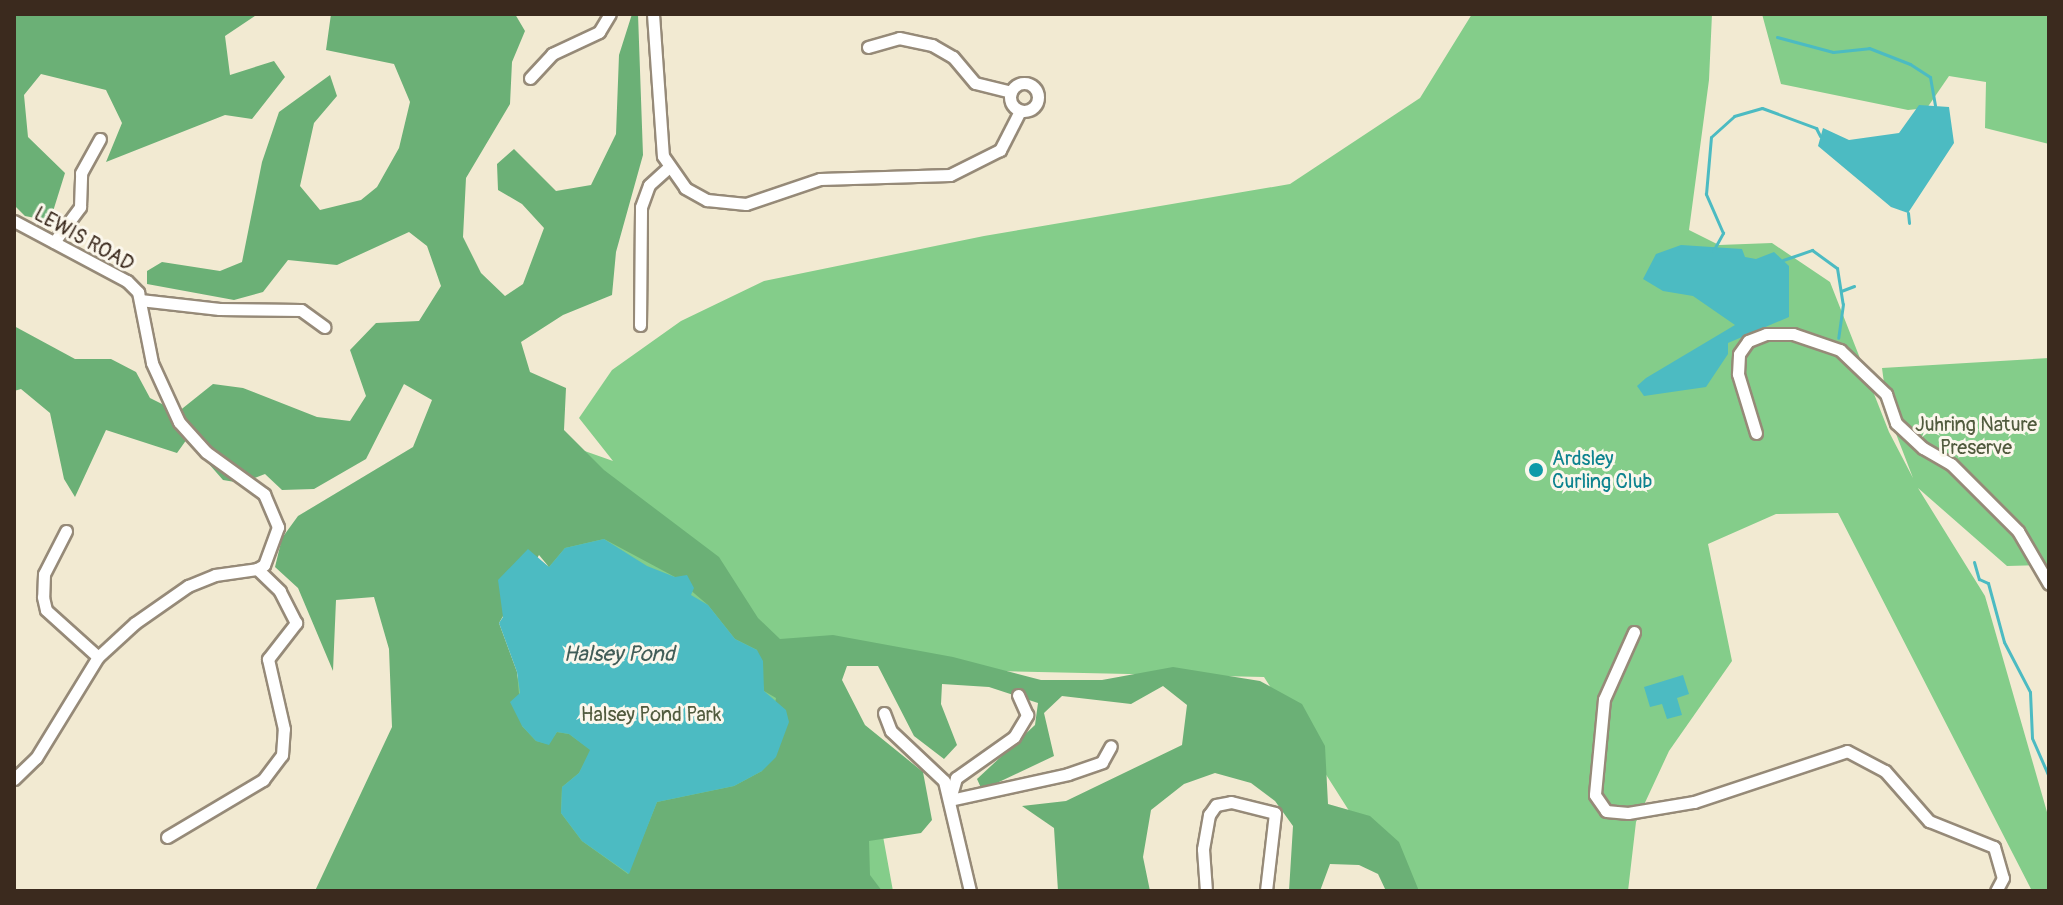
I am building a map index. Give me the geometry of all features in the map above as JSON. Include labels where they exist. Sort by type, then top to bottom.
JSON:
[{"type":"street","points":[[530,78],[552,54],[599,32],[610,14]]},
{"type":"street","points":[[653,14],[660,143],[667,169],[695,195],[735,204],[820,179],[934,177],[965,170],[1000,150],[1020,111],[1035,106],[1036,90],[1022,83],[1011,92],[1010,103],[1020,111]]},
{"type":"street","points":[[868,47],[899,38],[932,45],[953,57],[975,83],[1011,92]]},
{"type":"street","points":[[54,242],[80,207],[81,173],[100,139]]},
{"type":"street","points":[[640,325],[641,207],[649,185],[667,169]]},
{"type":"street","name":"LEWIS ROAD","points":[[14,221],[127,281],[140,300],[152,363],[179,422],[206,452],[264,494],[278,527],[264,565],[257,569]]},
{"type":"street","points":[[140,300],[248,310],[301,310],[324,327]]},
{"type":"street","points":[[1756,433],[1738,374],[1739,354],[1748,341],[1766,334],[1793,334],[1840,350],[1886,394],[1896,423],[1923,448],[1951,464],[2018,531],[2049,584]]},
{"type":"street","points":[[66,531],[44,574],[46,610],[98,657]]},
{"type":"street","points":[[14,779],[43,748],[98,657],[188,586],[215,575],[257,569],[280,591],[296,623],[268,659],[284,729],[282,755],[263,780],[167,837]]},
{"type":"street","points":[[1634,632],[1604,699],[1595,795],[1606,811],[1694,802],[1847,751],[1893,778],[1929,821],[1994,847],[2003,878],[1996,891]]},
{"type":"street","points":[[950,800],[956,778],[1014,737],[1027,715],[1018,695]]},
{"type":"street","points":[[884,713],[891,731],[944,781],[970,891]]},
{"type":"street","points":[[950,800],[1068,774],[1102,762],[1111,746]]},
{"type":"street","points":[[1206,891],[1203,849],[1209,815],[1216,805],[1231,802],[1275,813],[1266,891]]},
{"type":"green space","points":[[14,14],[258,14],[225,36],[230,75],[274,61],[285,77],[252,119],[225,115],[106,162],[122,123],[106,90],[41,74],[24,95],[28,137],[65,173],[50,221],[25,216],[14,205]]},
{"type":"green space","points":[[331,14],[515,14],[525,31],[512,62],[510,104],[466,178],[463,237],[481,273],[505,296],[523,284],[544,228],[522,204],[498,190],[497,164],[514,149],[556,191],[591,185],[616,134],[619,55],[632,14],[638,14],[643,155],[616,252],[612,295],[563,315],[521,342],[530,372],[566,388],[564,430],[604,470],[719,557],[758,618],[780,639],[833,635],[953,657],[1041,680],[1102,680],[1173,667],[1260,681],[1302,704],[1325,746],[1328,804],[1370,816],[1399,842],[1419,891],[1386,891],[1378,874],[1359,865],[1330,864],[1320,891],[1289,891],[1293,826],[1275,801],[1251,783],[1215,773],[1184,784],[1151,810],[1143,857],[1150,891],[1058,891],[1054,828],[1022,806],[1066,801],[1182,745],[1187,705],[1163,686],[1131,704],[1062,696],[1044,713],[1054,756],[982,790],[977,779],[1035,725],[1038,703],[989,687],[942,684],[941,704],[957,745],[944,759],[914,736],[878,666],[847,666],[842,680],[865,725],[923,772],[932,820],[921,833],[869,841],[870,875],[882,891],[315,891],[392,727],[389,649],[374,597],[336,600],[333,671],[298,588],[275,567],[282,538],[298,516],[413,447],[432,400],[404,384],[366,459],[314,489],[282,490],[265,474],[241,483],[223,480],[187,439],[177,453],[106,430],[75,497],[64,479],[50,413],[21,389],[14,391],[14,326],[75,359],[111,359],[136,372],[150,398],[178,412],[213,384],[243,388],[317,417],[350,421],[366,396],[350,350],[376,323],[419,321],[441,286],[427,246],[409,232],[337,265],[288,260],[263,292],[234,300],[147,284],[147,271],[162,262],[220,271],[242,262],[262,162],[279,112],[330,75],[337,96],[314,123],[300,186],[320,210],[361,200],[377,187],[399,148],[410,102],[394,64],[326,50]],"holes":[[[604,539],[675,577],[708,605],[735,639],[757,650],[764,691],[776,698],[762,771],[734,786],[657,802],[628,874],[582,841],[561,813],[562,787],[579,773],[591,750],[569,734],[557,732],[548,744],[536,741],[522,726],[517,672],[499,623],[539,555],[549,567],[565,548]]]},
{"type":"green space","points":[[1472,14],[1712,14],[1709,80],[1689,230],[1719,245],[1772,243],[1830,282],[1889,432],[1913,478],[1888,413],[1882,368],[2049,358],[2049,565],[2007,566],[1918,488],[1985,596],[2049,819],[2049,891],[2032,891],[1838,513],[1776,514],[1708,544],[1732,661],[1669,751],[1636,822],[1628,891],[1400,891],[1264,677],[951,670],[825,648],[868,754],[893,891],[460,891],[579,449],[613,461],[579,418],[612,370],[681,321],[764,281],[984,236],[1290,184],[1420,98]]},
{"type":"green space","points":[[1762,14],[2049,14],[2049,144],[1985,128],[1986,82],[1949,76],[1927,108],[1908,110],[1781,84]]},
{"type":"water","points":[[1919,105],[1949,107],[1954,143],[1908,213],[1891,207],[1818,146],[1823,128],[1849,140],[1899,133]]},
{"type":"water","points":[[1681,245],[1742,249],[1745,257],[1756,259],[1774,252],[1789,266],[1789,317],[1728,343],[1728,354],[1706,387],[1644,396],[1637,386],[1646,378],[1735,325],[1693,296],[1663,291],[1643,279],[1656,254]]},
{"type":"water","name":"Halsey Pond","points":[[604,539],[647,566],[675,577],[687,575],[694,588],[691,595],[708,605],[735,639],[757,650],[763,661],[764,691],[786,710],[789,722],[776,757],[762,771],[734,786],[657,802],[629,874],[582,841],[561,813],[562,787],[579,773],[590,750],[569,734],[557,732],[549,745],[536,741],[522,726],[510,702],[520,693],[517,672],[499,623],[503,617],[498,580],[528,549],[549,567],[565,548]]},
{"type":"water","points":[[1683,675],[1689,694],[1677,698],[1682,715],[1667,719],[1662,704],[1650,707],[1644,687]]},
{"type":"waterway","points":[[1777,37],[1833,52],[1869,48],[1910,64],[1930,77],[1935,106]]},
{"type":"waterway","points":[[1713,251],[1723,233],[1706,194],[1711,137],[1734,116],[1762,108],[1816,128],[1820,136]]},
{"type":"waterway","points":[[1908,213],[1909,223]]},
{"type":"waterway","points":[[1783,260],[1812,250],[1837,268],[1843,304],[1838,338]]},
{"type":"waterway","points":[[1841,291],[1854,286]]},
{"type":"waterway","points":[[1974,562],[1979,579],[1988,583],[2004,642],[2030,692],[2032,738],[2049,777]]},
{"type":"place","name":"Ardsley Curling Club","points":[[1536,470]]},
{"type":"park label","name":"Juhring Nature Preserve","points":[[1976,436]]},
{"type":"park label","name":"Halsey Pond Park","points":[[651,714]]}]
